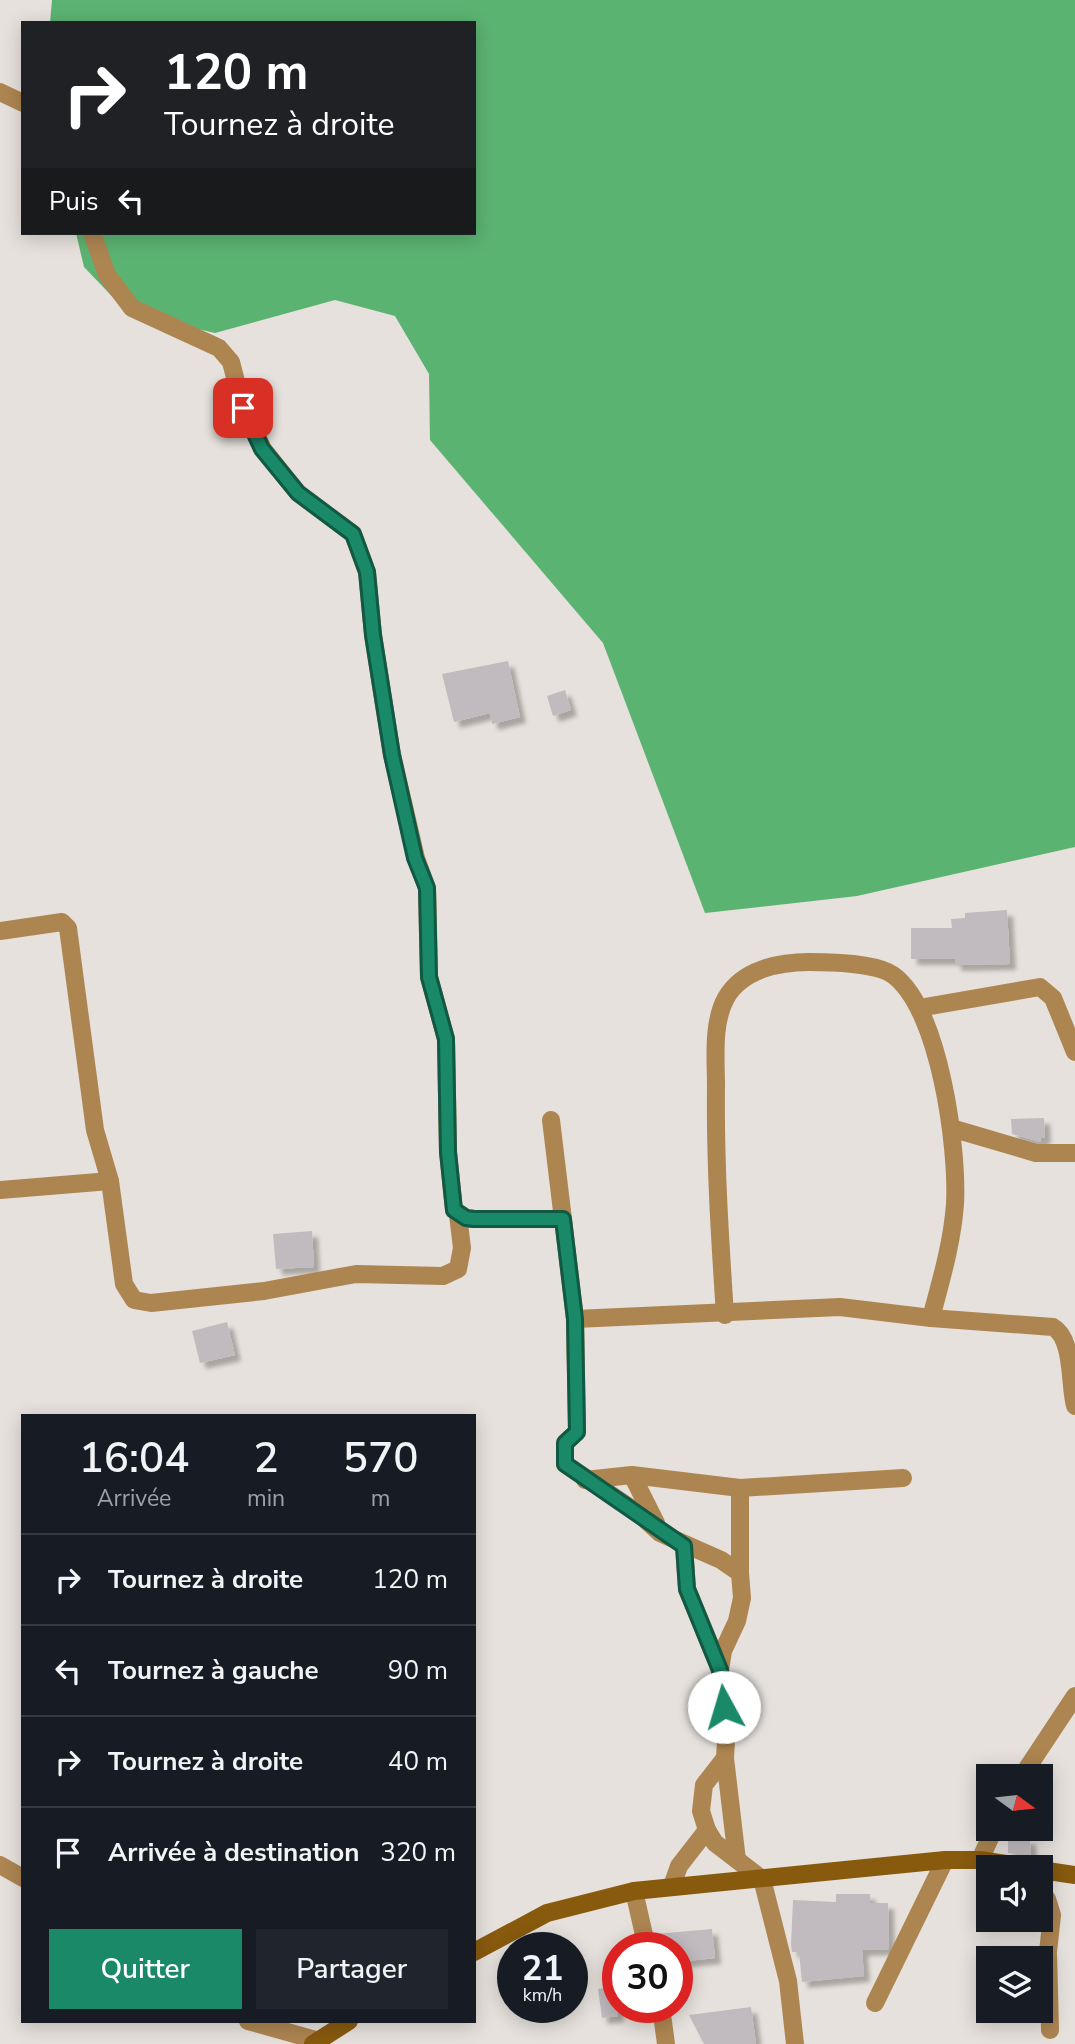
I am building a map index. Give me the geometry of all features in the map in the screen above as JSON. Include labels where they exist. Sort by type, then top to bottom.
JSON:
[{"type":"street","points":[[0,92],[21,102]]},
{"type":"street","points":[[0,931],[62,922],[68,928],[95,1130],[110,1181],[124,1283],[134,1300],[151,1303],[264,1291],[356,1274],[443,1276],[457,1269],[463,1248],[458,1215],[454,1210],[448,1152],[446,1039],[429,977],[427,888],[415,858],[392,755],[373,635],[367,572],[353,534],[298,493],[262,449],[243,408],[231,362],[219,348],[132,308],[107,275],[93,235]]},
{"type":"street","points":[[725,1315],[715,1156],[716,1041],[726,999],[744,978],[777,964],[811,962],[855,965],[892,974],[919,1008],[935,1049],[951,1128],[955,1202],[951,1235],[931,1318]]},
{"type":"street","points":[[919,1008],[1040,987],[1054,998],[1075,1052]]},
{"type":"street","points":[[551,1120],[575,1319],[577,1432],[565,1443],[565,1464],[585,1480],[638,1513],[660,1532],[684,1546],[721,1560],[740,1573]]},
{"type":"street","points":[[951,1128],[1036,1153],[1075,1153]]},
{"type":"street","points":[[0,1190],[110,1181]]},
{"type":"street","points":[[458,1215],[474,1219],[563,1219]]},
{"type":"street","points":[[575,1319],[725,1315],[840,1307],[931,1318],[1043,1326],[1061,1332],[1067,1344],[1070,1385],[1075,1406]]},
{"type":"street","points":[[585,1480],[632,1475],[740,1488],[903,1478]]},
{"type":"street","points":[[632,1475],[660,1532]]},
{"type":"street","points":[[720,1670],[723,1651],[739,1609],[740,1488]]},
{"type":"street","points":[[684,1546],[687,1589],[720,1670],[727,1725],[725,1758],[737,1860]]},
{"type":"street","points":[[1030,1764],[1075,1696]]},
{"type":"street","points":[[725,1758],[704,1785],[701,1811],[706,1830],[715,1843],[762,1880],[788,1981],[796,2044]]},
{"type":"street","points":[[672,1886],[680,1866],[706,1830]]},
{"type":"street","points":[[476,1951],[547,1913],[634,1891],[945,1860],[976,1860]]},
{"type":"street","points":[[875,2003],[945,1860]]},
{"type":"street","points":[[0,1865],[21,1877]]},
{"type":"street","points":[[1053,1872],[1075,1875]]},
{"type":"street","points":[[634,1891],[643,1932]]},
{"type":"street","points":[[1050,1932],[1048,1952],[1050,2031]]},
{"type":"street","points":[[254,2023],[316,2043],[346,2023]]},
{"type":"street","points":[[663,2023],[666,2044]]},
{"type":"green space","points":[[52,0],[1075,0],[1075,847],[857,896],[705,913],[603,643],[430,440],[429,374],[395,316],[335,300],[215,333],[128,313],[84,267],[76,235],[476,235],[476,21],[50,21]]},
{"type":"building","points":[[508,661],[520,717],[492,724],[490,713],[454,722],[442,674]]},
{"type":"building","points":[[565,690],[571,710],[553,716],[547,696]]},
{"type":"building","points":[[1007,910],[1010,964],[955,965],[955,959],[911,959],[911,928],[952,928],[951,919],[965,918],[965,913]]},
{"type":"building","points":[[1044,1118],[1045,1138],[1041,1138],[1041,1142],[1012,1134],[1011,1119]]},
{"type":"building","points":[[312,1231],[314,1267],[276,1269],[273,1234]]},
{"type":"building","points":[[227,1322],[235,1355],[200,1363],[192,1331]]},
{"type":"building","points":[[1008,1841],[1030,1841],[1031,1855],[1008,1853]]},
{"type":"building","points":[[836,1894],[870,1894],[870,1903],[888,1903],[889,1949],[862,1950],[864,1976],[802,1982],[799,1952],[792,1952],[791,1945],[793,1900],[836,1902]]},
{"type":"building","points":[[712,1929],[715,1958],[693,1960],[693,1932],[678,1932]]},
{"type":"building","points":[[602,1988],[602,2018],[598,1989]]},
{"type":"building","points":[[751,2007],[756,2044],[704,2044],[693,2023],[693,2014]]},
{"type":"route","points":[[243,408],[262,449],[298,493],[330,514],[353,534],[367,572],[373,635],[392,755],[415,858],[427,888],[426,944],[429,977],[446,1039],[449,1077],[448,1152],[454,1210],[458,1215],[474,1219],[563,1219],[575,1319],[574,1362],[579,1407],[577,1432],[565,1443],[565,1464],[684,1546],[687,1589],[720,1670],[724,1707]]}]
